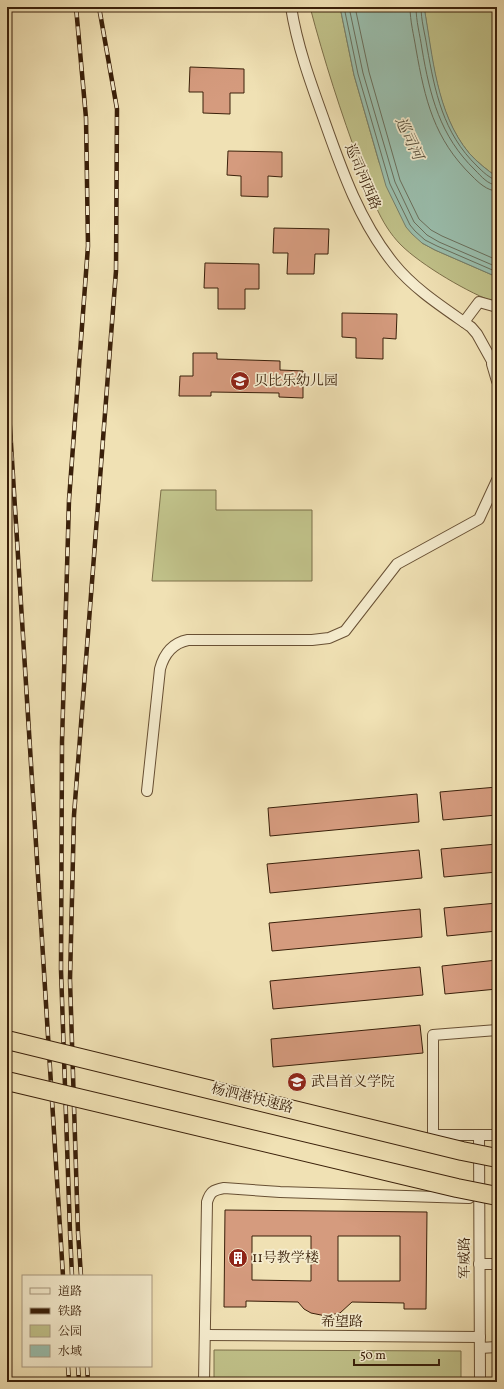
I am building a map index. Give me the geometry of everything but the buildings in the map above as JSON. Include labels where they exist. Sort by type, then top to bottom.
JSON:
[{"type":"highway","name":"杨泗港快速路","points":[[7,1040],[462,1151],[497,1158]]},
{"type":"highway","points":[[7,1081],[457,1188],[497,1196]]},
{"type":"street","name":"巡司河西路","points":[[291,7],[298,41],[306,68],[331,140],[362,216],[377,242],[394,265],[414,284],[471,327],[491,360]]},
{"type":"street","points":[[464,322],[480,302],[497,307]]},
{"type":"street","points":[[491,360],[497,370]]},
{"type":"street","points":[[491,360],[497,381]]},
{"type":"street","points":[[147,791],[160,668],[171,648],[181,641],[188,640],[323,640],[339,635],[351,625],[398,564],[479,519],[497,480]]},
{"type":"street","points":[[497,1030],[433,1035],[433,1135],[497,1135]]},
{"type":"street","name":"军威路","points":[[479,1135],[480,1382]]},
{"type":"street","points":[[204,1382],[206,1202],[210,1192],[215,1189],[224,1188],[280,1192],[479,1198]]},
{"type":"street","points":[[480,1264],[497,1264]]},
{"type":"street","name":"希望路","points":[[205,1335],[480,1336]]},
{"type":"street","points":[[480,1348],[497,1347]]},
{"type":"green space","points":[[310,7],[340,7],[354,75],[379,162],[422,243],[497,277],[497,303],[473,293],[433,270],[401,245],[387,227],[376,207],[346,125],[327,67]]},
{"type":"green space","points":[[424,7],[497,7],[497,177],[475,160],[469,153],[449,120],[437,83]]},
{"type":"green space","points":[[161,490],[216,490],[216,510],[312,510],[312,581],[152,581]]},
{"type":"green space","points":[[214,1350],[461,1351],[461,1382],[214,1382]]},
{"type":"water","name":"巡司河","points":[[340,7],[424,7],[433,64],[449,120],[469,153],[482,166],[497,177],[497,277],[422,243],[406,227],[386,186],[354,75]]},
{"type":"railway","points":[[72,1275],[61,970],[62,742],[69,500],[88,246],[86,118],[76,7]]},
{"type":"railway","points":[[81,1275],[78,1232],[70,980],[74,815],[116,271],[117,109],[99,7]]},
{"type":"railway","points":[[7,380],[63,1275]]},
{"type":"railway","points":[[68,1367],[69,1382]]},
{"type":"railway","points":[[78,1367],[79,1382]]},
{"type":"railway","points":[[87,1367],[88,1382]]},
{"type":"place","name":"贝比乐幼儿园","points":[[240,381]]},
{"type":"place","name":"武昌首义学院","points":[[297,1082]]},
{"type":"place","name":"11号教学楼","points":[[238,1258]]}]
